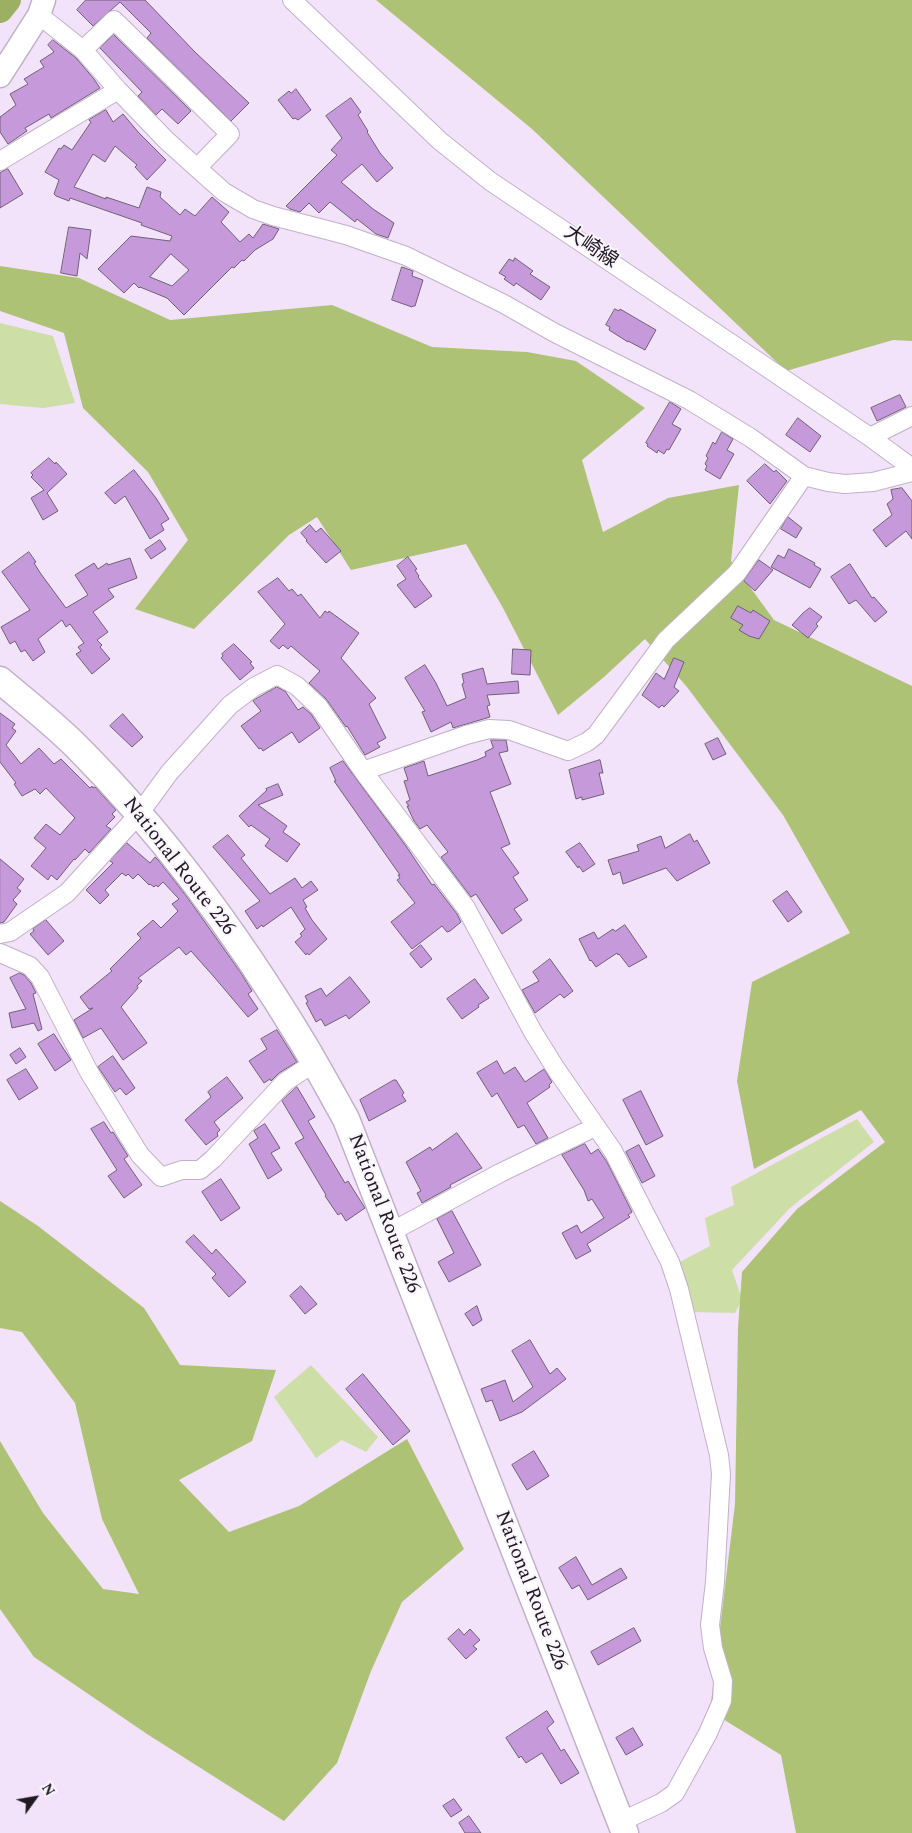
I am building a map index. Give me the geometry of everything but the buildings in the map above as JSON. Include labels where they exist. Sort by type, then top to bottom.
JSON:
[{"type":"highway","name":"National Route 226","points":[[0,680],[76,746],[139,814],[212,904],[267,984],[346,1119],[623,1828]]},
{"type":"main road","points":[[0,76],[42,7]]},
{"type":"street","name":"大崎線","points":[[292,0],[440,141],[490,181],[870,436],[912,468]]},
{"type":"street","points":[[42,7],[166,140],[224,192],[252,209],[346,235],[406,256],[504,304],[556,333],[689,400],[750,438],[804,476],[845,484],[873,482],[912,472]]},
{"type":"street","points":[[83,50],[114,20],[230,134],[197,168]]},
{"type":"street","points":[[0,161],[118,90]]},
{"type":"street","points":[[870,436],[912,416]]},
{"type":"street","points":[[363,771],[466,735],[489,729],[508,730],[568,751],[587,742],[602,728],[666,640],[737,573],[804,476]]},
{"type":"street","points":[[0,934],[10,932],[67,893],[139,814],[169,773],[230,705],[254,687],[277,675],[297,686],[319,706],[363,771],[466,908],[533,1032],[595,1127],[613,1151],[670,1262],[719,1454],[721,1474],[715,1582],[710,1625],[713,1648],[722,1681],[722,1701],[708,1734],[675,1793],[623,1828]]},
{"type":"street","points":[[0,953],[30,966],[40,977],[88,1072],[140,1155],[161,1177],[182,1170],[200,1170],[213,1159],[285,1082],[314,1063]]},
{"type":"street","points":[[390,1233],[500,1173],[595,1127]]},
{"type":"green space","points":[[376,0],[912,0],[912,341],[893,340],[786,371],[532,129]]},
{"type":"green space","points":[[0,266],[79,278],[170,320],[332,305],[432,347],[527,352],[576,361],[645,408],[582,460],[603,532],[668,498],[739,485],[731,561],[774,620],[912,686],[912,1833],[796,1833],[781,1755],[710,1711],[735,1504],[738,1328],[742,1272],[797,1209],[885,1142],[861,1110],[754,1169],[737,1081],[752,982],[850,933],[783,815],[687,687],[645,639],[604,677],[558,715],[503,608],[466,544],[351,570],[317,517],[289,535],[194,629],[135,609],[188,540],[148,472],[83,408],[64,333],[0,311]]},
{"type":"green space","points":[[0,323],[53,336],[75,403],[43,408],[0,404]]},
{"type":"green space","points":[[857,1119],[874,1142],[790,1208],[732,1270],[742,1299],[735,1313],[693,1312],[674,1265],[710,1246],[705,1218],[734,1205],[731,1187]]},
{"type":"green space","points":[[0,1201],[38,1226],[144,1308],[180,1365],[276,1370],[252,1441],[179,1480],[229,1532],[299,1506],[407,1439],[464,1549],[402,1602],[371,1671],[337,1763],[284,1821],[147,1734],[34,1657],[0,1609],[0,1441],[43,1513],[103,1589],[139,1594],[102,1519],[75,1403],[22,1332],[0,1328]]},
{"type":"green space","points":[[311,1365],[378,1437],[366,1452],[342,1440],[316,1458],[274,1397]]},
{"type":"waterway","points":[[0,10],[8,0]]}]
